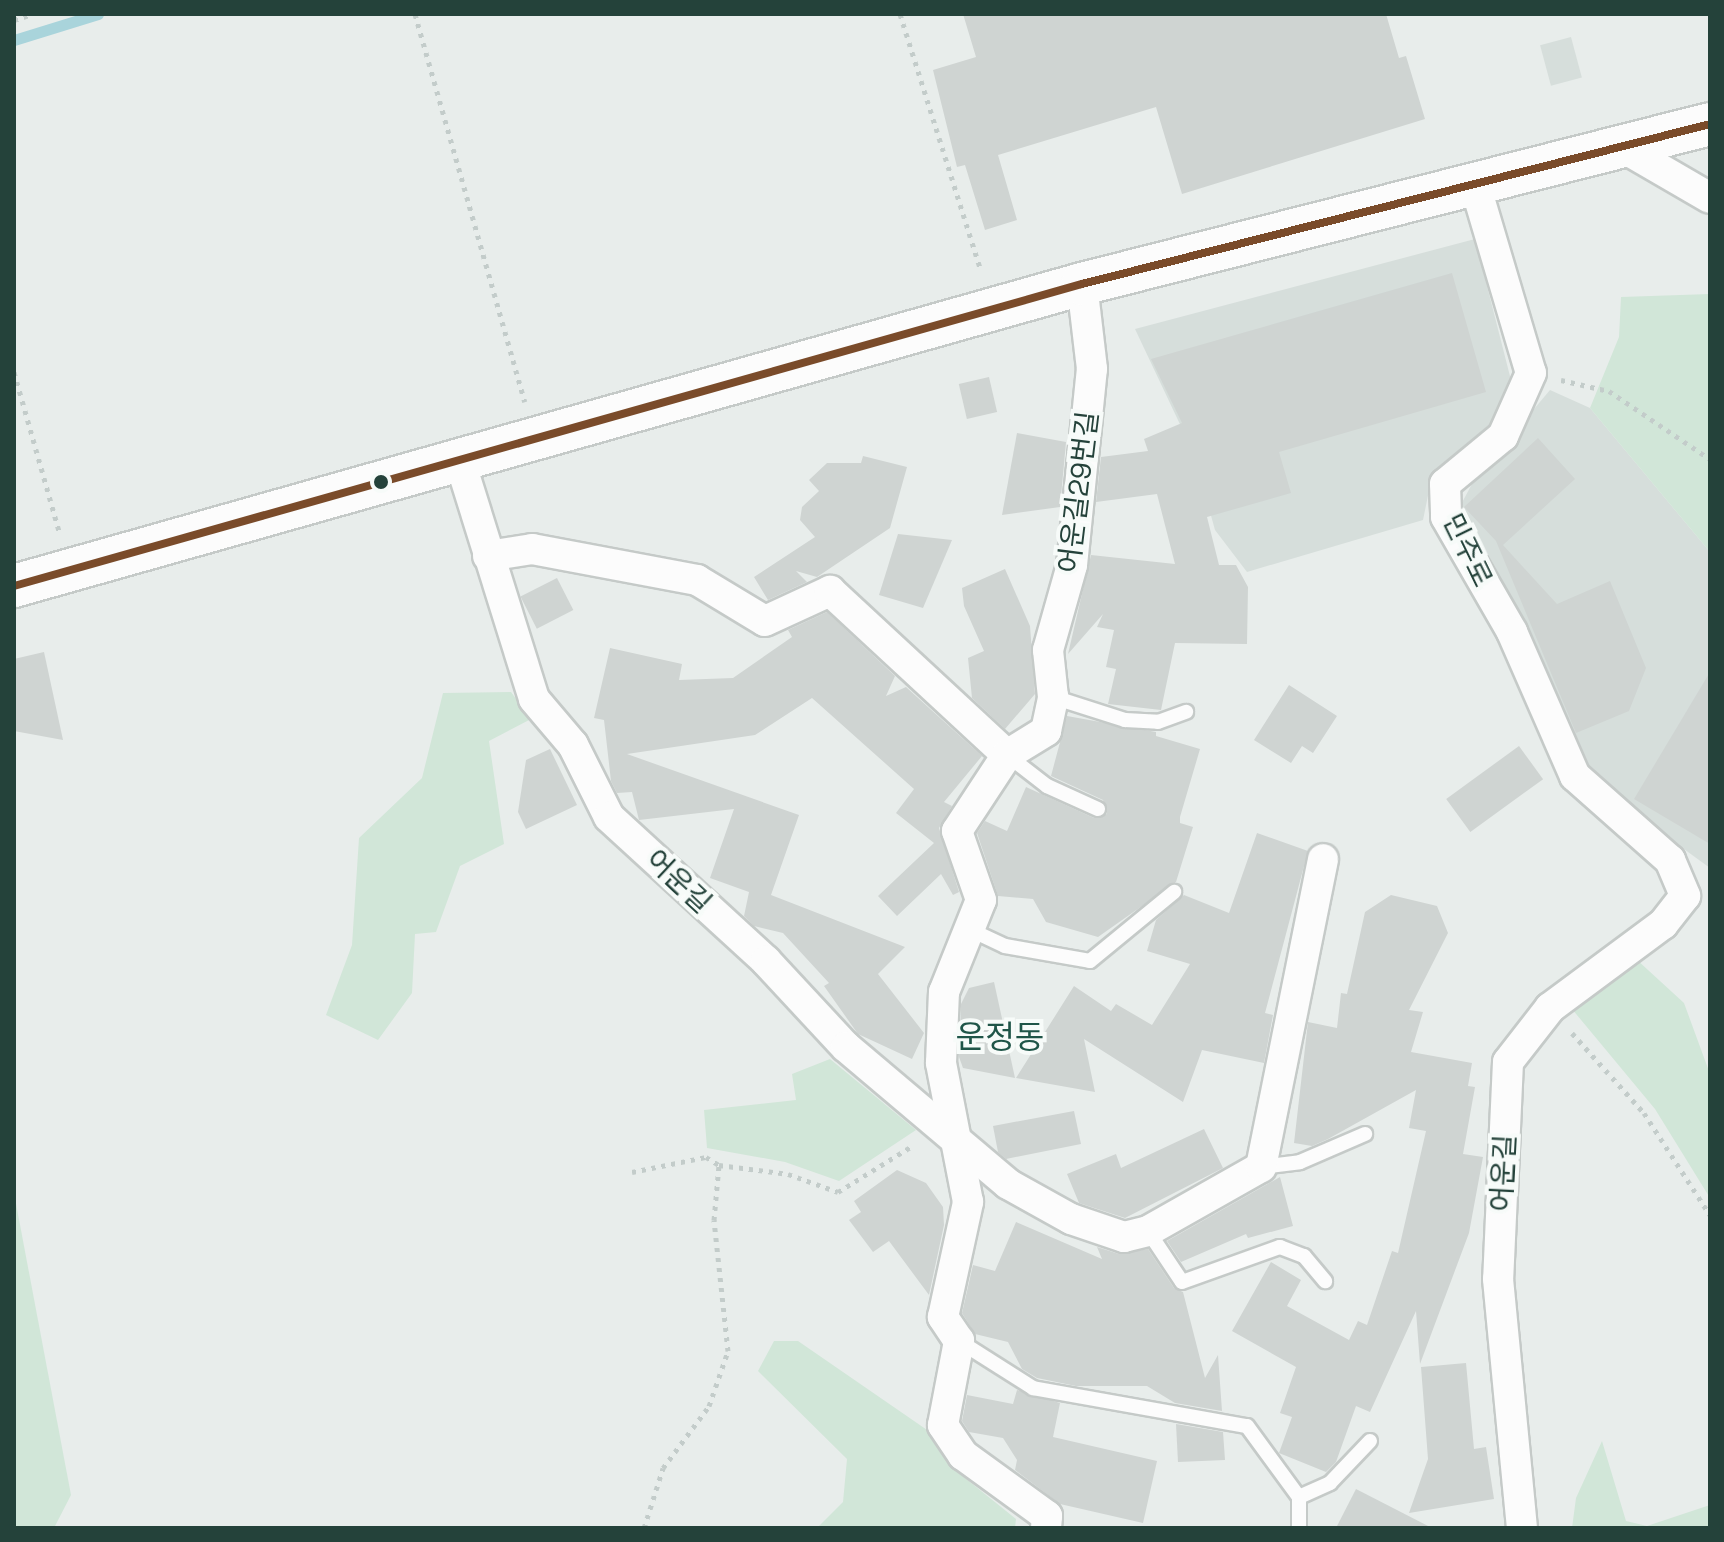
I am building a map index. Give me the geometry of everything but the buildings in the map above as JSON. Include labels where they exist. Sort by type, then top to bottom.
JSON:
[{"type":"main road","points":[[14,586],[1082,284],[1474,181],[1624,148],[1710,124]]},
{"type":"street","points":[[1624,148],[1710,198]]},
{"type":"street","points":[[1474,181],[1531,373]]},
{"type":"street","name":"어운길29번길","points":[[960,1144],[941,1063],[944,992],[973,931],[981,900],[957,831],[1007,755],[1046,731],[1053,697],[1048,650],[1072,565],[1092,369],[1082,284]]},
{"type":"street","name":"민주로","points":[[1531,373],[1503,436],[1445,484],[1446,517],[1512,632],[1575,776],[1670,860],[1685,896]]},
{"type":"street","name":"어운길","points":[[459,458],[534,699],[573,745],[609,817],[766,961],[846,1047],[1008,1184],[1071,1219],[1124,1237],[1148,1231],[1261,1167]]},
{"type":"street","points":[[488,556],[532,549],[697,580],[765,621],[830,591],[1007,755]]},
{"type":"street","points":[[1261,1167],[1323,859]]},
{"type":"street","name":"어운길","points":[[1522,1528],[1498,1279],[1508,1062],[1550,1008],[1663,924],[1685,896]]},
{"type":"street","points":[[960,1144],[968,1202],[943,1317],[959,1341],[943,1425],[963,1455],[1047,1516],[1046,1528]]},
{"type":"lane","points":[[1053,697],[1125,720],[1158,722],[1186,712]]},
{"type":"lane","points":[[1007,755],[1047,786],[1098,809]]},
{"type":"lane","points":[[973,931],[1005,946],[1090,961],[1174,892]]},
{"type":"lane","name":"어운길","points":[[1261,1167],[1300,1162],[1365,1134]]},
{"type":"lane","points":[[1148,1231],[1182,1282],[1280,1247],[1304,1256],[1325,1281]]},
{"type":"lane","points":[[959,1341],[1033,1388],[1247,1426],[1299,1497],[1299,1528]]},
{"type":"lane","points":[[1299,1497],[1330,1483],[1370,1441]]},
{"type":"path","points":[[14,20],[32,14]]},
{"type":"path","points":[[415,14],[536,438]]},
{"type":"path","points":[[900,14],[993,310]]},
{"type":"path","points":[[14,372],[69,570]]},
{"type":"path","points":[[1531,373],[1609,391],[1710,459]]},
{"type":"path","points":[[1550,1008],[1644,1113],[1710,1215]]},
{"type":"path","points":[[632,1172],[706,1157],[719,1165],[788,1174],[838,1192],[910,1146],[960,1144]]},
{"type":"path","points":[[644,1528],[663,1468],[709,1406],[728,1351],[714,1220],[719,1165]]},
{"type":"shaded area","points":[[1571,37],[1582,78],[1551,86],[1540,45]]},
{"type":"shaded area","points":[[1475,239],[1512,384],[1488,436],[1432,476],[1423,520],[1247,572],[1215,530],[1194,454],[1135,329]]},
{"type":"shaded area","points":[[1550,390],[1590,408],[1710,552],[1710,868],[1618,801],[1585,768],[1457,512],[1473,482]]},
{"type":"green space","points":[[1710,294],[1710,552],[1590,408],[1619,337],[1621,297]]},
{"type":"green space","points":[[511,692],[531,719],[489,741],[504,844],[460,866],[436,932],[415,934],[412,993],[378,1040],[326,1015],[352,945],[359,838],[422,778],[443,693]]},
{"type":"green space","points":[[1636,959],[1684,1003],[1710,1074],[1710,1198],[1655,1109],[1567,1003]]},
{"type":"green space","points":[[830,1059],[916,1130],[839,1181],[785,1162],[707,1148],[704,1110],[796,1100],[792,1074]]},
{"type":"green space","points":[[14,1193],[71,1495],[54,1528],[14,1528]]},
{"type":"green space","points":[[774,1341],[798,1341],[930,1432],[960,1474],[1016,1519],[1015,1528],[817,1528],[843,1502],[847,1459],[758,1371]]},
{"type":"green space","points":[[1602,1441],[1626,1521],[1647,1526],[1710,1505],[1710,1528],[1572,1528],[1576,1498]]},
{"type":"waterway","points":[[14,40],[98,14]]},
{"type":"transit line","points":[[14,586],[1082,284],[1710,124]]},
{"type":"district","name":"운정동","points":[[1000,1037]]}]
